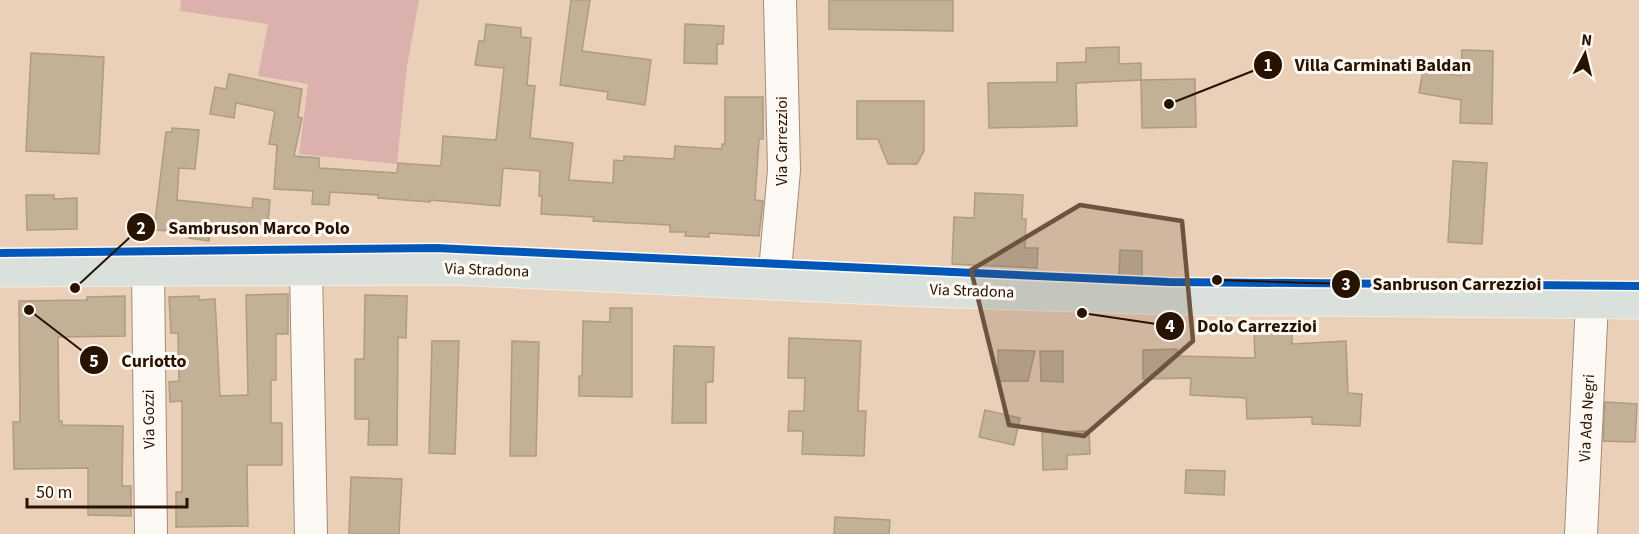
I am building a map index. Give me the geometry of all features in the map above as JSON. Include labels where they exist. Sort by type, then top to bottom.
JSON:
[{"type":"main road","name":"Via Stradona","points":[[0,270],[454,268],[924,290],[1181,298],[1639,302]]},
{"type":"street","name":"Via Carrezzioi","points":[[774,282],[784,170],[780,0]]},
{"type":"street","points":[[306,267],[310,534]]},
{"type":"street","name":"Via Gozzi","points":[[148,268],[151,534]]},
{"type":"street","name":"Via Ada Negri","points":[[1581,534],[1592,302]]},
{"type":"highlighted area","points":[[1080,205],[1182,221],[1193,341],[1084,436],[1009,425],[971,270]]},
{"type":"shaded area","points":[[181,0],[419,0],[407,66],[397,164],[299,154],[308,84],[258,76],[268,24],[180,11]]},
{"type":"building","points":[[571,0],[590,0],[582,51],[651,60],[645,105],[607,99],[608,92],[560,85]]},
{"type":"building","points":[[829,0],[953,0],[953,31],[829,29]]},
{"type":"building","points":[[486,24],[521,28],[521,37],[531,38],[527,85],[535,86],[530,138],[573,143],[569,180],[613,183],[614,160],[624,161],[624,156],[674,159],[675,146],[722,149],[722,144],[725,144],[725,97],[763,97],[763,139],[759,139],[755,200],[763,201],[759,236],[709,233],[709,237],[685,236],[686,232],[670,232],[670,225],[593,221],[594,217],[541,214],[540,171],[503,168],[500,206],[378,198],[378,195],[330,192],[329,205],[312,204],[313,191],[274,189],[277,145],[269,144],[275,111],[236,103],[234,118],[210,114],[215,87],[226,89],[229,74],[302,89],[298,117],[302,118],[294,156],[319,158],[319,168],[397,173],[398,163],[441,166],[443,136],[496,140],[504,68],[475,65],[479,41],[484,41]]},
{"type":"building","points":[[685,24],[724,26],[723,44],[717,44],[717,64],[684,63]]},
{"type":"building","points":[[1119,47],[1119,64],[1141,63],[1141,80],[1076,83],[1077,126],[989,128],[988,83],[1057,82],[1057,63],[1086,62],[1086,48]]},
{"type":"building","points":[[1462,50],[1493,51],[1492,124],[1460,123],[1461,100],[1419,93],[1423,70],[1461,76]]},
{"type":"building","points":[[31,53],[104,57],[99,154],[26,151]]},
{"type":"building","points":[[1195,79],[1196,127],[1142,128],[1141,80]]},
{"type":"building","points":[[857,101],[924,101],[924,151],[917,164],[888,164],[878,139],[857,139]]},
{"type":"building","points":[[172,128],[199,130],[195,169],[179,168],[177,200],[252,208],[253,198],[270,200],[267,233],[210,229],[209,241],[189,238],[189,232],[154,230],[166,132],[172,132]]},
{"type":"building","points":[[1453,161],[1487,163],[1482,244],[1448,242]]},
{"type":"building","points":[[975,193],[1023,195],[1022,219],[1026,219],[1025,248],[1038,248],[1037,268],[952,264],[954,217],[974,218]]},
{"type":"building","points":[[26,195],[54,195],[54,199],[77,198],[77,229],[27,230]]},
{"type":"building","points":[[1120,250],[1142,251],[1142,276],[1119,276]]},
{"type":"building","points":[[288,294],[288,334],[276,334],[276,380],[271,380],[271,423],[282,423],[282,465],[247,465],[248,526],[176,527],[176,492],[182,492],[182,401],[170,402],[169,382],[179,381],[178,333],[171,333],[169,297],[199,296],[199,300],[215,299],[220,396],[248,395],[246,295]]},
{"type":"building","points":[[365,295],[407,296],[406,338],[398,337],[397,445],[368,445],[369,419],[355,419],[355,359],[364,359]]},
{"type":"building","points":[[125,296],[125,336],[58,337],[59,421],[62,421],[62,425],[123,426],[122,486],[131,486],[131,516],[88,515],[88,468],[14,469],[13,422],[20,422],[19,301],[87,300],[87,297]]},
{"type":"building","points":[[610,308],[632,308],[632,397],[579,396],[579,376],[582,376],[583,321],[610,322]]},
{"type":"building","points":[[1254,333],[1292,333],[1292,344],[1346,341],[1348,393],[1362,394],[1360,426],[1312,424],[1312,417],[1247,419],[1246,398],[1190,395],[1191,378],[1143,379],[1143,350],[1177,349],[1177,356],[1255,358]]},
{"type":"building","points":[[789,338],[861,341],[858,411],[866,411],[864,456],[802,454],[803,431],[788,431],[789,411],[804,411],[805,378],[788,378]]},
{"type":"building","points":[[432,341],[459,341],[455,454],[429,453]]},
{"type":"building","points":[[512,341],[539,342],[536,456],[510,456]]},
{"type":"building","points":[[674,346],[714,347],[713,382],[706,382],[706,423],[672,423]]},
{"type":"building","points":[[998,350],[1035,351],[1028,381],[998,381]]},
{"type":"building","points":[[1040,351],[1063,351],[1063,382],[1041,381]]},
{"type":"building","points":[[1605,402],[1637,404],[1635,442],[1603,441]]},
{"type":"building","points":[[985,410],[1020,418],[1014,445],[979,437]]},
{"type":"building","points":[[1089,431],[1090,454],[1067,455],[1067,469],[1043,470],[1042,432]]},
{"type":"building","points":[[1186,470],[1225,471],[1224,495],[1185,493]]},
{"type":"building","points":[[351,477],[402,479],[399,534],[349,534]]},
{"type":"building","points":[[835,517],[890,520],[889,534],[834,534]]},
{"type":"cycle path","points":[[0,253],[436,248],[1169,282],[1639,286]]},
{"type":"place","name":"Villa Carminati Baldan","points":[[1169,104]]},
{"type":"place","name":"Sanbruson Carrezzioi","points":[[1217,280]]},
{"type":"place","name":"Sambruson Marco Polo","points":[[75,288]]},
{"type":"place","name":"Curiotto","points":[[29,310]]},
{"type":"place","name":"Dolo Carrezzioi","points":[[1082,313]]}]
